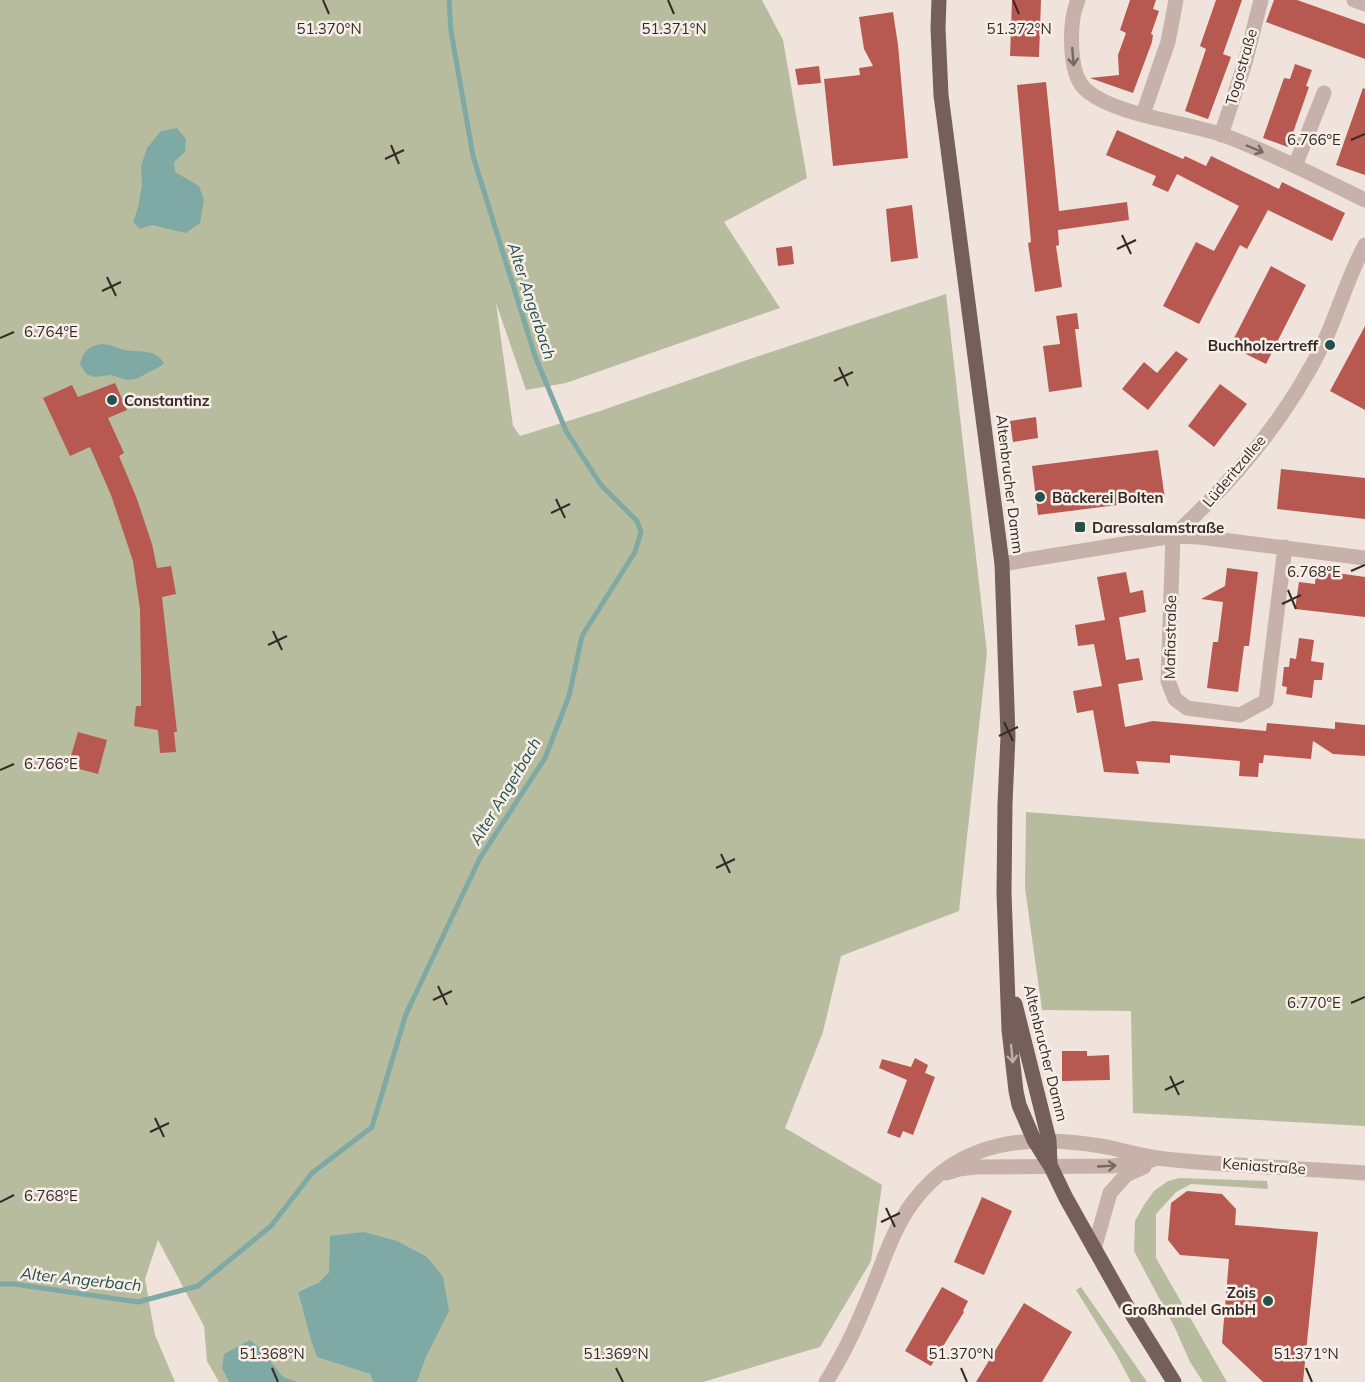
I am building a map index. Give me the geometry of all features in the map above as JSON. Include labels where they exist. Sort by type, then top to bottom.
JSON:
[{"type":"main road","name":"Altenbrucher Damm","points":[[939,0],[941,95],[1002,564],[1008,725],[1004,893],[1009,1030],[1016,1091],[1019,1105],[1041,1140],[1051,1167],[1094,1249],[1174,1382]]},
{"type":"street","points":[[1078,0],[1072,34],[1072,64],[1083,87],[1099,100],[1221,135],[1295,166],[1365,200]]},
{"type":"street","points":[[1143,114],[1168,42],[1176,0]]},
{"type":"street","name":"Togostraße","points":[[1221,135],[1245,63],[1261,0]]},
{"type":"street","points":[[1354,0],[1365,4]]},
{"type":"street","points":[[1295,166],[1324,93]]},
{"type":"street","name":"Lüderitzallee","points":[[1173,536],[1216,496],[1245,462],[1284,409],[1324,341],[1365,245]]},
{"type":"street","points":[[1002,564],[1173,536],[1199,537],[1365,558]]},
{"type":"street","name":"Mafiastraße","points":[[1173,536],[1167,681],[1174,699],[1187,708],[1240,715],[1266,701],[1285,547]]},
{"type":"street","points":[[826,1382],[862,1314],[893,1236],[912,1203],[925,1187],[958,1161],[976,1151],[996,1144],[1041,1140]]},
{"type":"street","name":"Keniastraße","points":[[1041,1140],[1104,1147],[1163,1159],[1365,1173]]},
{"type":"street","name":"Keniastraße","points":[[1051,1167],[1112,1166],[1163,1159]]},
{"type":"street","name":"Keniastraße","points":[[1094,1249],[1110,1193],[1126,1175],[1163,1159]]},
{"type":"street","points":[[938,1176],[959,1169],[975,1167],[1051,1167]]},
{"type":"green space","points":[[0,0],[762,0],[783,40],[807,178],[724,222],[780,308],[566,383],[526,390],[496,303],[513,426],[520,436],[946,294],[987,653],[959,911],[841,956],[823,1032],[785,1128],[882,1185],[871,1261],[820,1347],[703,1382],[417,1382],[427,1355],[329,1272],[319,1282],[298,1292],[317,1356],[370,1374],[373,1382],[219,1382],[207,1361],[204,1326],[158,1240],[145,1279],[155,1335],[175,1382],[0,1382]]},
{"type":"green space","points":[[1026,812],[1365,839],[1365,1126],[1133,1113],[1131,1011],[1042,1010],[1025,888]]},
{"type":"green space","points":[[1179,1178],[1267,1181],[1268,1189],[1191,1184],[1176,1192],[1156,1214],[1156,1258],[1227,1382],[1203,1382],[1190,1362],[1175,1328],[1134,1251],[1135,1221],[1144,1205],[1154,1191],[1168,1181]]},
{"type":"green space","points":[[1081,1287],[1147,1382],[1131,1382],[1076,1290]]},
{"type":"water","points":[[177,128],[186,139],[185,152],[174,162],[175,172],[199,186],[204,200],[200,223],[186,233],[152,225],[140,229],[133,222],[142,185],[141,166],[147,148],[161,131]]},
{"type":"water","points":[[101,344],[151,353],[164,363],[136,379],[127,380],[111,375],[94,377],[86,374],[80,364],[87,350]]},
{"type":"water","points":[[364,1232],[397,1241],[427,1257],[443,1277],[449,1311],[427,1355],[417,1382],[373,1382],[370,1374],[317,1357],[311,1341],[298,1292],[319,1282],[329,1272],[330,1236]]},
{"type":"water","points":[[250,1340],[262,1350],[283,1377],[297,1382],[229,1382],[222,1368],[224,1354]]},
{"type":"building","points":[[1012,0],[1041,0],[1039,57],[1010,56]]},
{"type":"building","points":[[1130,0],[1156,0],[1153,9],[1159,11],[1151,34],[1153,35],[1152,42],[1133,93],[1090,78],[1119,75],[1118,55],[1126,33],[1120,30]]},
{"type":"building","points":[[1216,0],[1242,0],[1223,54],[1231,57],[1208,119],[1185,111],[1206,49],[1200,46]]},
{"type":"building","points":[[1274,0],[1297,0],[1365,24],[1365,59],[1266,22]]},
{"type":"building","points":[[893,12],[908,158],[833,166],[824,79],[860,75],[859,68],[873,66],[864,49],[859,17]]},
{"type":"building","points":[[1295,64],[1312,70],[1306,86],[1309,87],[1288,147],[1263,138],[1284,78],[1290,79]]},
{"type":"building","points":[[819,66],[821,83],[798,85],[795,69]]},
{"type":"building","points":[[1046,82],[1059,211],[1127,202],[1129,220],[1058,230],[1059,245],[1056,246],[1062,287],[1035,292],[1028,243],[1031,242],[1017,85]]},
{"type":"building","points":[[1363,88],[1365,89],[1365,175],[1336,165]]},
{"type":"building","points":[[1117,130],[1183,159],[1185,156],[1206,166],[1211,156],[1279,189],[1282,182],[1345,213],[1332,241],[1268,210],[1247,249],[1240,245],[1199,324],[1163,306],[1196,242],[1214,251],[1239,206],[1177,174],[1168,192],[1152,185],[1156,176],[1106,155]]},
{"type":"building","points":[[912,205],[918,258],[891,262],[886,209]]},
{"type":"building","points":[[792,246],[794,264],[778,266],[776,248]]},
{"type":"building","points":[[1271,266],[1306,285],[1266,364],[1230,346]]},
{"type":"building","points":[[1077,313],[1079,329],[1075,329],[1082,387],[1049,392],[1043,346],[1060,344],[1056,316]]},
{"type":"building","points":[[1365,326],[1365,410],[1330,391]]},
{"type":"building","points":[[1176,351],[1188,359],[1148,410],[1122,389],[1144,362],[1157,373]]},
{"type":"building","points":[[115,383],[127,410],[108,418],[124,453],[119,456],[137,499],[152,544],[157,568],[171,566],[176,594],[162,597],[177,732],[174,732],[176,752],[160,753],[158,730],[134,726],[136,706],[141,706],[141,673],[140,609],[133,561],[111,495],[90,447],[70,456],[43,398],[72,385],[78,397]]},
{"type":"building","points":[[1220,384],[1247,404],[1214,447],[1188,426]]},
{"type":"building","points":[[1036,417],[1038,438],[1013,442],[1010,421]]},
{"type":"building","points":[[1158,450],[1165,499],[1038,515],[1032,466]]},
{"type":"building","points":[[1281,469],[1365,478],[1365,519],[1277,509]]},
{"type":"building","points":[[1227,568],[1258,572],[1249,646],[1244,646],[1238,692],[1207,688],[1213,642],[1218,642],[1223,602],[1201,599],[1225,586]]},
{"type":"building","points":[[1316,570],[1365,577],[1365,617],[1295,609],[1299,582],[1315,584]]},
{"type":"building","points":[[1126,572],[1130,593],[1143,590],[1146,612],[1119,617],[1126,660],[1139,658],[1143,680],[1118,684],[1125,727],[1153,721],[1266,731],[1267,723],[1335,729],[1335,722],[1365,725],[1365,756],[1333,754],[1313,741],[1311,759],[1264,755],[1263,763],[1259,763],[1258,777],[1239,776],[1240,761],[1170,755],[1170,763],[1136,761],[1139,774],[1104,772],[1093,710],[1077,713],[1073,691],[1102,686],[1094,644],[1078,646],[1075,625],[1105,620],[1097,577]]},
{"type":"building","points":[[1299,638],[1314,640],[1311,661],[1324,663],[1322,680],[1314,680],[1312,698],[1286,694],[1287,687],[1282,686],[1284,667],[1289,667],[1290,658],[1296,659]]},
{"type":"building","points":[[78,732],[107,740],[98,774],[68,766]]},
{"type":"building","points":[[1062,1051],[1087,1051],[1087,1056],[1109,1055],[1110,1080],[1062,1081]]},
{"type":"building","points":[[915,1058],[928,1065],[925,1073],[935,1077],[913,1135],[903,1131],[900,1138],[887,1133],[907,1080],[879,1068],[882,1059],[911,1067]]},
{"type":"building","name":"Zois Großhandel GmbH","points":[[1187,1191],[1222,1194],[1236,1209],[1235,1225],[1318,1232],[1303,1382],[1263,1382],[1222,1343],[1229,1259],[1180,1255],[1168,1240],[1171,1203]]},
{"type":"building","points":[[982,1197],[1012,1211],[984,1275],[954,1262]]},
{"type":"building","points":[[942,1287],[968,1301],[964,1312],[931,1366],[905,1351]]},
{"type":"building","points":[[1024,1303],[1072,1332],[1042,1382],[976,1382]]},
{"type":"waterway","name":"Alter Angerbach","points":[[0,1284],[14,1284],[138,1302],[198,1286],[271,1226],[312,1173],[372,1127],[406,1014],[480,858],[545,758],[569,696],[582,636],[635,552],[641,532],[637,521],[601,485],[566,431],[535,356],[473,156],[451,31],[449,0]]},
{"type":"place","name":"Buchholzertreff","points":[[1330,345]]},
{"type":"place","name":"Constantinz","points":[[112,400]]},
{"type":"place","name":"Bäckerei Bolten","points":[[1040,497]]},
{"type":"place","name":"Daressalamstraße","points":[[1080,527]]},
{"type":"place","name":"Zois Großhandel GmbH","points":[[1268,1301]]}]
